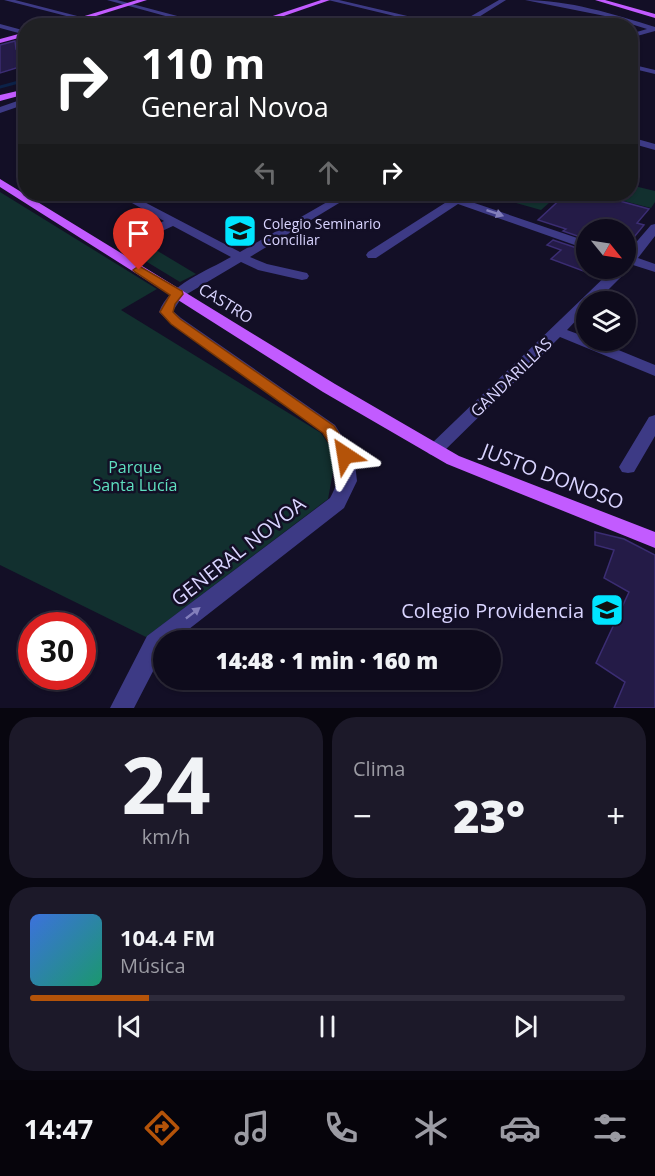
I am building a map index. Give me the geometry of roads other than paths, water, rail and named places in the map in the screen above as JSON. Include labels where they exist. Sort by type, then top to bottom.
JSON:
[{"type":"main road","points":[[82,18],[144,0]]},
{"type":"main road","points":[[272,18],[329,0]]},
{"type":"main road","points":[[604,1],[655,16]]},
{"type":"main road","points":[[0,41],[18,35]]},
{"type":"main road","points":[[0,98],[18,93]]},
{"type":"main road","name":"CASTRO","points":[[0,182],[18,190]]},
{"type":"main road","name":"CASTRO","points":[[38,201],[177,294],[361,408],[435,450]]},
{"type":"main road","name":"JUSTO DONOSO","points":[[435,450],[492,477],[655,540]]},
{"type":"street","points":[[7,0],[82,18]]},
{"type":"street","points":[[110,0],[182,18]]},
{"type":"street","points":[[329,0],[410,18]]},
{"type":"street","points":[[474,18],[503,0]]},
{"type":"street","points":[[528,0],[615,18]]},
{"type":"street","points":[[594,12],[604,1]]},
{"type":"street","points":[[638,24],[654,29]]},
{"type":"street","points":[[0,26],[18,31]]},
{"type":"street","points":[[638,34],[654,29]]},
{"type":"street","points":[[638,68],[655,72]]},
{"type":"street","points":[[0,110],[18,104]]},
{"type":"street","points":[[638,142],[655,147]]},
{"type":"street","points":[[135,201],[240,257],[263,267],[302,276]]},
{"type":"street","points":[[177,294],[336,201]]},
{"type":"street","points":[[372,255],[455,201]]},
{"type":"street","points":[[460,201],[576,242]]},
{"type":"street","points":[[147,233],[174,221]]},
{"type":"street","name":"GANDARILLAS","points":[[636,250],[655,228]]},
{"type":"street","points":[[636,265],[655,268]]},
{"type":"street","name":"GANDARILLAS","points":[[598,291],[609,279]]},
{"type":"street","name":"GENERAL NOVOA","points":[[122,708],[155,643],[337,503],[348,481],[345,455],[328,429],[176,321],[166,312],[177,294]]},
{"type":"street","name":"GANDARILLAS","points":[[435,450],[576,313]]},
{"type":"street","points":[[558,331],[655,371]]},
{"type":"street","points":[[628,467],[655,421]]},
{"type":"waterway","points":[[0,87],[18,82]]},
{"type":"place","name":"Colegio Seminario Conciliar","points":[[240,231]]},
{"type":"place","name":"Colegio Providencia","points":[[607,610]]},
{"type":"park label","name":"Parque Santa Lucía","points":[[135,476]]}]
